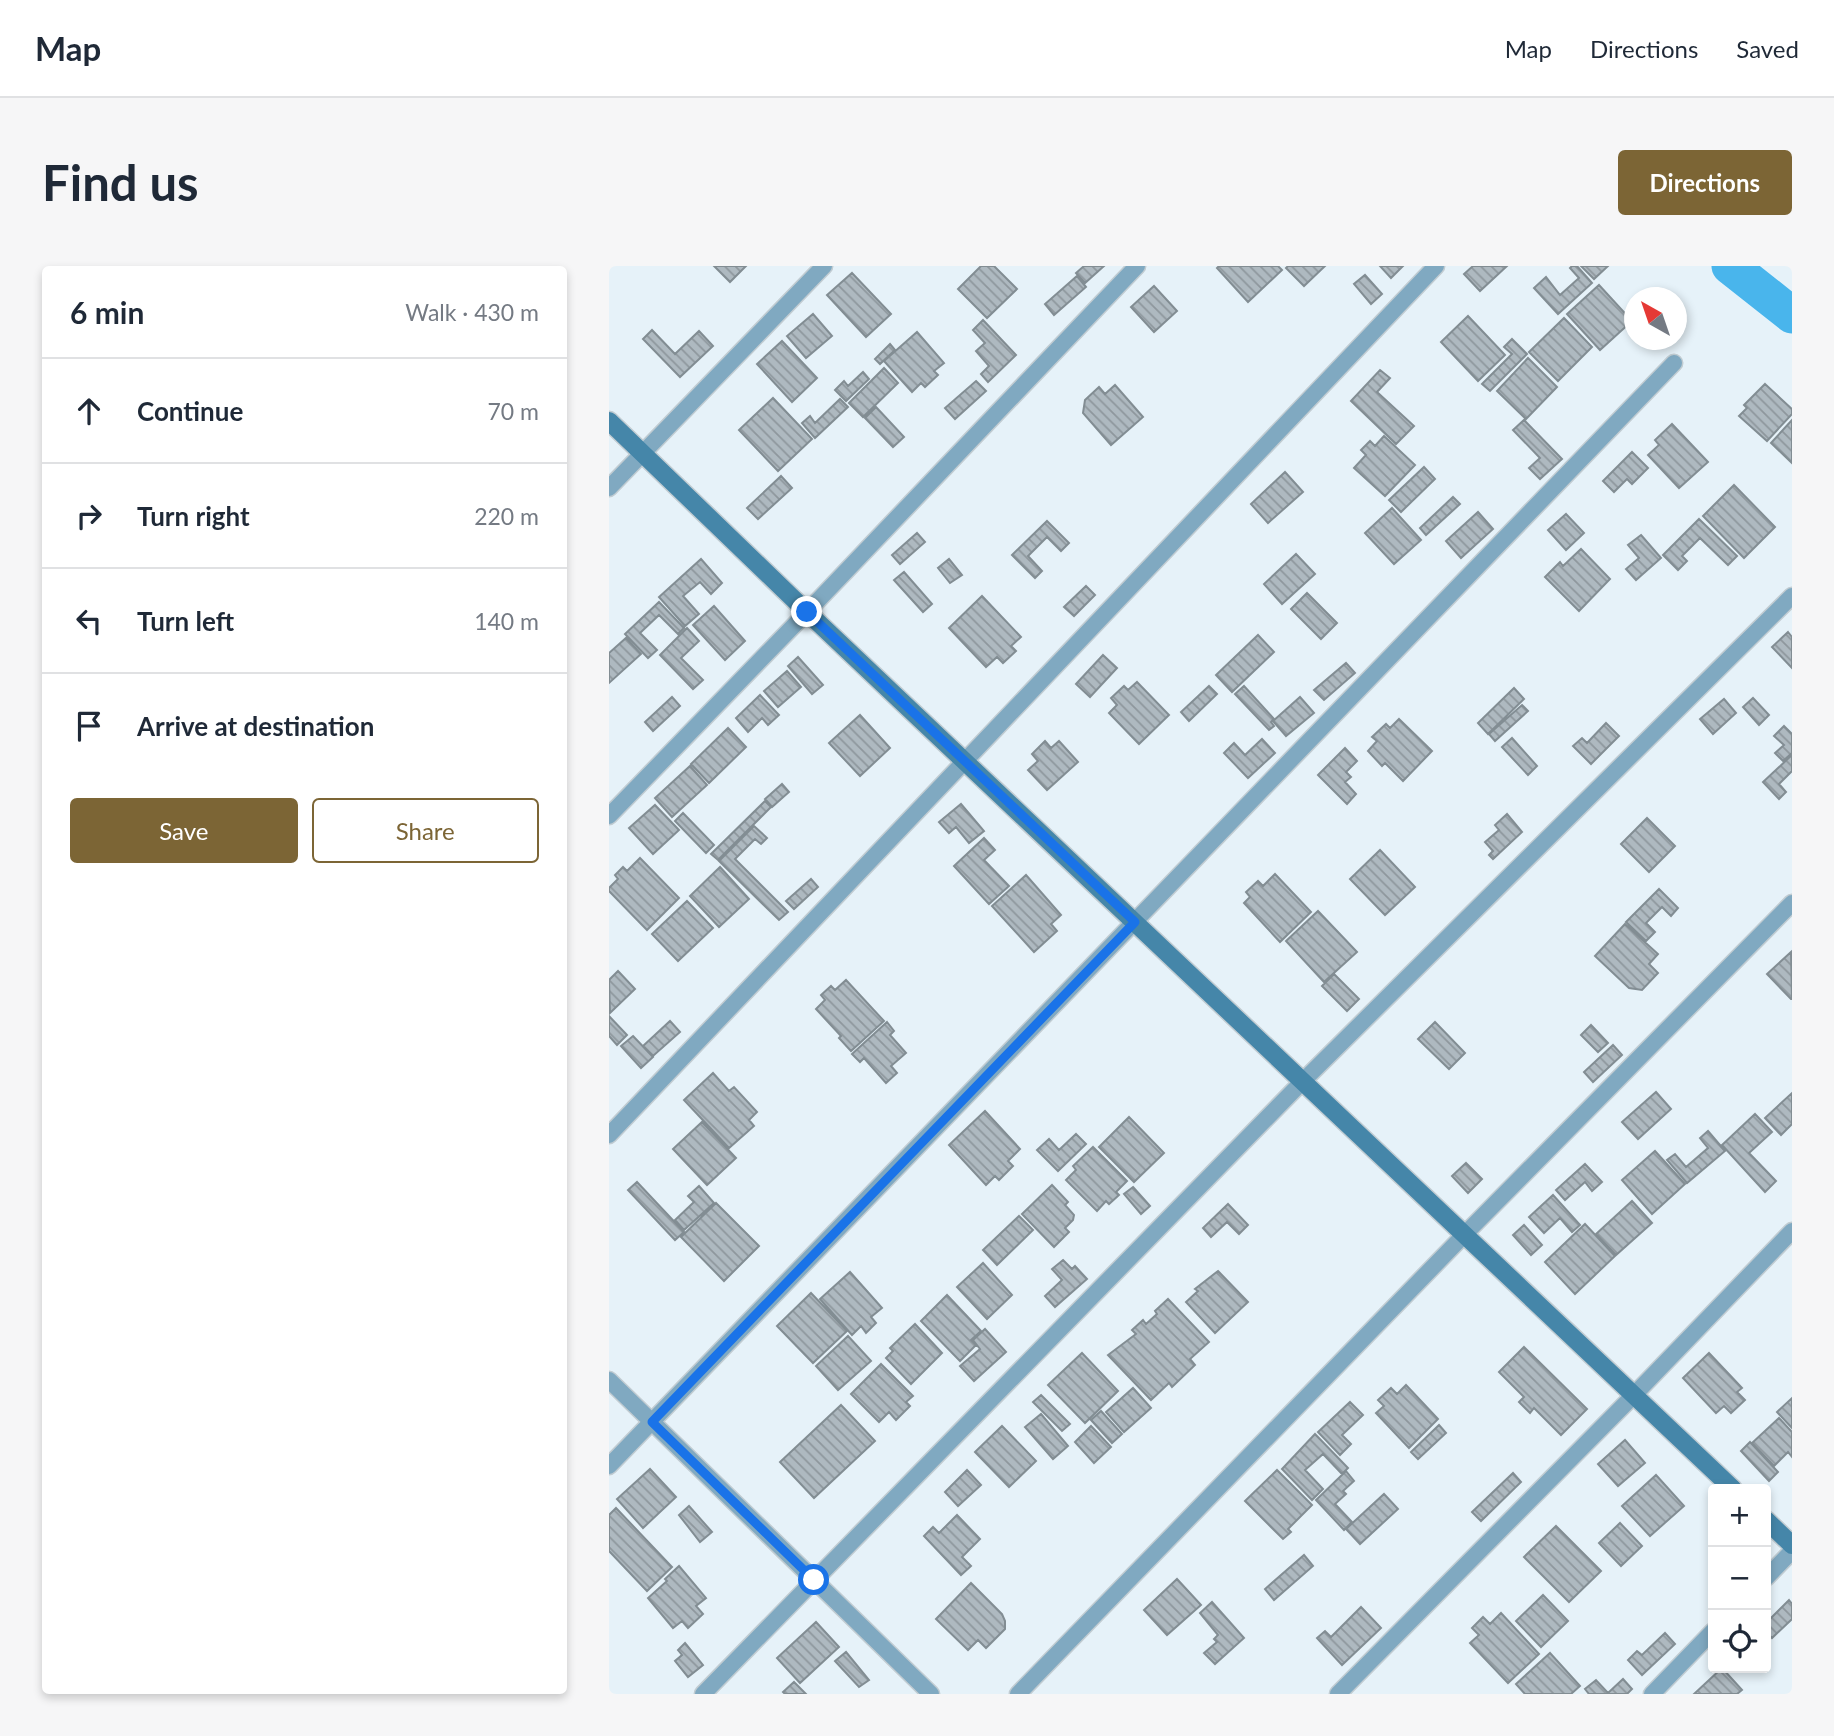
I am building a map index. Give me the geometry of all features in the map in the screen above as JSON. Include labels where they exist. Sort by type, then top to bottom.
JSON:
[{"type":"main road","points":[[609,421],[1728,1484]]},
{"type":"main road","points":[[1771,1525],[1792,1545]]},
{"type":"street","points":[[609,488],[824,266]]},
{"type":"street","points":[[609,816],[1137,266]]},
{"type":"street","points":[[609,1135],[1436,266]]},
{"type":"street","points":[[609,1465],[1674,363]]},
{"type":"street","points":[[703,1694],[1303,1082],[1792,596]]},
{"type":"street","points":[[1018,1694],[1792,903]]},
{"type":"street","points":[[1338,1694],[1792,1231]]},
{"type":"street","points":[[609,1380],[931,1694]]},
{"type":"street","points":[[1771,1573],[1792,1551]]},
{"type":"street","points":[[1652,1694],[1708,1636]]},
{"type":"building","points":[[714,266],[746,266],[730,282]]},
{"type":"building","points":[[981,266],[994,266],[1017,289],[987,318],[958,289]]},
{"type":"building","points":[[1084,266],[1104,266],[1085,283],[1076,273]]},
{"type":"building","points":[[1278,266],[1282,270],[1248,302],[1217,268]]},
{"type":"building","points":[[1325,266],[1304,286],[1286,268]]},
{"type":"building","points":[[1380,266],[1403,266],[1391,278]]},
{"type":"building","points":[[1473,266],[1507,266],[1480,291],[1464,274]]},
{"type":"building","points":[[1577,266],[1592,283],[1558,314],[1534,288],[1546,277],[1560,295],[1579,278],[1570,268]]},
{"type":"building","points":[[1581,266],[1608,266],[1594,279]]},
{"type":"building","points":[[852,273],[891,314],[866,337],[827,295]]},
{"type":"building","points":[[1365,275],[1382,294],[1371,304],[1354,284]]},
{"type":"building","points":[[1077,276],[1086,287],[1054,315],[1045,304]]},
{"type":"building","points":[[1599,285],[1624,312],[1624,328],[1600,350],[1567,314]]},
{"type":"building","points":[[1154,286],[1177,311],[1154,332],[1131,307]]},
{"type":"building","points":[[813,314],[832,336],[806,358],[787,336]]},
{"type":"building","points":[[1468,316],[1505,355],[1478,381],[1441,342]]},
{"type":"building","points":[[1564,318],[1592,347],[1558,381],[1529,352]]},
{"type":"building","points":[[983,320],[1016,355],[988,382],[981,374],[989,366],[976,351],[985,343],[973,330]]},
{"type":"building","points":[[652,330],[675,354],[699,331],[713,346],[680,377],[643,339]]},
{"type":"building","points":[[917,332],[944,363],[934,371],[938,375],[925,387],[921,383],[912,392],[884,361]]},
{"type":"building","points":[[1512,339],[1527,354],[1490,391],[1482,384],[1512,354],[1504,347]]},
{"type":"building","points":[[782,341],[817,378],[792,402],[757,364]]},
{"type":"building","points":[[890,344],[895,350],[880,364],[875,359]]},
{"type":"building","points":[[1528,358],[1557,387],[1526,419],[1497,391]]},
{"type":"building","points":[[884,368],[898,383],[863,417],[849,403]]},
{"type":"building","points":[[1380,370],[1390,378],[1377,392],[1414,426],[1396,444],[1351,401]]},
{"type":"building","points":[[863,372],[869,379],[846,401],[835,390],[844,381],[848,386]]},
{"type":"building","points":[[976,381],[986,391],[955,419],[945,408]]},
{"type":"building","points":[[1765,384],[1792,409],[1792,414],[1767,441],[1739,416],[1747,408],[1744,405]]},
{"type":"building","points":[[1115,385],[1143,417],[1111,445],[1083,413],[1085,400],[1099,387],[1105,394]]},
{"type":"building","points":[[773,398],[812,439],[778,471],[739,430]]},
{"type":"building","points":[[840,399],[848,407],[815,438],[802,423],[810,416],[815,423]]},
{"type":"building","points":[[876,407],[904,437],[893,447],[865,418]]},
{"type":"building","points":[[1524,420],[1562,459],[1540,479],[1529,468],[1540,458],[1513,430]]},
{"type":"building","points":[[1792,420],[1792,463],[1771,443]]},
{"type":"building","points":[[1672,424],[1708,462],[1679,488],[1648,455],[1659,445],[1655,440]]},
{"type":"building","points":[[1384,436],[1415,465],[1385,496],[1354,468],[1366,455],[1361,450],[1370,441],[1375,446]]},
{"type":"building","points":[[1632,452],[1648,468],[1632,484],[1627,479],[1614,492],[1603,481]]},
{"type":"building","points":[[1424,467],[1435,479],[1401,512],[1389,500]]},
{"type":"building","points":[[1285,472],[1303,492],[1268,523],[1251,504]]},
{"type":"building","points":[[781,476],[792,488],[758,519],[747,508]]},
{"type":"building","points":[[1734,485],[1775,527],[1744,558],[1703,516]]},
{"type":"building","points":[[1453,497],[1460,504],[1426,535],[1420,528]]},
{"type":"building","points":[[1392,508],[1421,540],[1394,564],[1365,533]]},
{"type":"building","points":[[1478,512],[1493,529],[1461,558],[1446,541]]},
{"type":"building","points":[[1566,514],[1584,533],[1566,550],[1548,530]]},
{"type":"building","points":[[1699,519],[1737,556],[1728,565],[1700,538],[1682,556],[1687,561],[1678,570],[1663,555]]},
{"type":"building","points":[[1047,521],[1069,543],[1061,551],[1047,537],[1028,556],[1042,571],[1035,578],[1012,555]]},
{"type":"building","points":[[917,533],[925,542],[900,564],[892,555]]},
{"type":"building","points":[[1641,535],[1661,558],[1636,580],[1626,569],[1639,558],[1628,545]]},
{"type":"building","points":[[1581,549],[1610,579],[1579,611],[1545,577],[1560,562],[1563,566]]},
{"type":"building","points":[[1296,554],[1315,574],[1282,604],[1264,584]]},
{"type":"building","points":[[701,559],[722,583],[711,594],[700,582],[683,596],[699,614],[685,626],[659,597]]},
{"type":"building","points":[[949,559],[962,575],[950,583],[938,568]]},
{"type":"building","points":[[904,572],[932,604],[923,612],[894,580]]},
{"type":"building","points":[[1086,586],[1095,595],[1074,616],[1064,607]]},
{"type":"building","points":[[1307,593],[1337,623],[1321,639],[1291,609]]},
{"type":"building","points":[[982,596],[1021,637],[1011,646],[1016,651],[1003,663],[997,657],[986,667],[949,628]]},
{"type":"building","points":[[659,602],[684,628],[678,634],[659,615],[640,633],[657,650],[648,658],[625,634]]},
{"type":"building","points":[[714,606],[745,641],[725,660],[693,625]]},
{"type":"building","points":[[687,628],[699,641],[681,658],[703,680],[693,689],[660,655]]},
{"type":"building","points":[[1788,632],[1792,637],[1792,668],[1772,647]]},
{"type":"building","points":[[1258,635],[1274,652],[1232,692],[1216,675]]},
{"type":"building","points":[[626,638],[641,654],[609,683],[609,653]]},
{"type":"building","points":[[1103,655],[1117,668],[1090,697],[1076,684]]},
{"type":"building","points":[[798,657],[823,685],[812,694],[788,666]]},
{"type":"building","points":[[1346,663],[1355,673],[1324,700],[1314,690]]},
{"type":"building","points":[[787,671],[801,687],[778,707],[764,691]]},
{"type":"building","points":[[1137,682],[1169,715],[1139,744],[1109,713],[1117,705],[1111,698],[1124,686],[1128,690]]},
{"type":"building","points":[[1209,686],[1217,694],[1189,721],[1181,712]]},
{"type":"building","points":[[1244,686],[1274,719],[1271,722],[1274,726],[1269,730],[1235,694]]},
{"type":"building","points":[[1514,688],[1524,699],[1488,734],[1478,723]]},
{"type":"building","points":[[760,695],[779,715],[768,725],[762,718],[748,732],[736,718]]},
{"type":"building","points":[[672,697],[680,706],[653,731],[645,722]]},
{"type":"building","points":[[1300,697],[1314,713],[1286,736],[1273,721]]},
{"type":"building","points":[[1753,698],[1769,715],[1759,725],[1743,707]]},
{"type":"building","points":[[1724,699],[1736,713],[1713,734],[1700,719]]},
{"type":"building","points":[[1522,705],[1528,711],[1495,741],[1489,734]]},
{"type":"building","points":[[860,715],[890,748],[860,776],[829,743]]},
{"type":"building","points":[[1399,719],[1432,751],[1403,781],[1385,763],[1382,766],[1368,751],[1377,741],[1372,737],[1386,724],[1390,728]]},
{"type":"building","points":[[1606,723],[1619,736],[1591,764],[1573,746],[1582,738],[1587,743]]},
{"type":"building","points":[[1784,726],[1792,734],[1792,753],[1783,761],[1775,753],[1784,745],[1774,736]]},
{"type":"building","points":[[728,728],[746,747],[709,783],[691,764]]},
{"type":"building","points":[[1512,738],[1537,766],[1528,775],[1502,747]]},
{"type":"building","points":[[1262,739],[1275,753],[1248,778],[1224,753],[1234,743],[1245,755]]},
{"type":"building","points":[[1045,741],[1051,748],[1059,741],[1078,762],[1047,790],[1028,770],[1038,761],[1032,754]]},
{"type":"building","points":[[1345,748],[1357,761],[1346,772],[1351,777],[1345,782],[1356,794],[1347,804],[1318,775]]},
{"type":"building","points":[[1792,755],[1792,771],[1779,784],[1786,792],[1779,799],[1763,782]]},
{"type":"building","points":[[690,766],[707,785],[672,817],[655,798]]},
{"type":"building","points":[[782,784],[789,792],[772,807],[765,799]]},
{"type":"building","points":[[765,801],[771,807],[718,860],[711,854]]},
{"type":"building","points":[[961,804],[984,831],[969,843],[956,827],[949,833],[939,822]]},
{"type":"building","points":[[655,805],[679,830],[653,854],[629,828]]},
{"type":"building","points":[[683,813],[714,845],[706,853],[675,821]]},
{"type":"building","points":[[1507,814],[1522,832],[1493,859],[1489,855],[1493,851],[1485,842],[1499,830],[1495,825]]},
{"type":"building","points":[[1647,818],[1675,846],[1649,872],[1621,844]]},
{"type":"building","points":[[754,826],[767,838],[761,844],[755,839],[735,859],[788,912],[779,920],[719,861]]},
{"type":"building","points":[[984,838],[995,850],[984,860],[1009,886],[989,904],[954,866]]},
{"type":"building","points":[[1380,850],[1415,887],[1385,915],[1350,879]]},
{"type":"building","points":[[640,858],[679,898],[647,930],[609,891],[618,879],[615,875],[623,867],[627,871]]},
{"type":"building","points":[[720,867],[749,899],[719,927],[690,896]]},
{"type":"building","points":[[1275,874],[1311,912],[1280,942],[1244,903],[1250,897],[1246,892],[1258,881],[1263,886]]},
{"type":"building","points":[[1026,875],[1061,915],[1051,924],[1057,931],[1034,952],[992,906]]},
{"type":"building","points":[[811,879],[818,887],[794,909],[786,901]]},
{"type":"building","points":[[1659,889],[1678,908],[1671,916],[1662,907],[1646,923],[1655,932],[1646,941],[1626,922]]},
{"type":"building","points":[[687,901],[713,928],[678,961],[652,934]]},
{"type":"building","points":[[1318,911],[1357,952],[1324,982],[1286,941]]},
{"type":"building","points":[[1625,924],[1658,954],[1649,964],[1658,973],[1642,990],[1629,988],[1595,956]]},
{"type":"building","points":[[1791,952],[1792,999],[1767,974]]},
{"type":"building","points":[[618,971],[635,989],[610,1013],[609,980]]},
{"type":"building","points":[[1334,974],[1359,999],[1347,1011],[1322,986]]},
{"type":"building","points":[[846,980],[884,1021],[851,1051],[816,1009],[825,1000],[821,995],[831,986],[835,990]]},
{"type":"building","points":[[609,1016],[627,1035],[617,1045],[609,1036]]},
{"type":"building","points":[[670,1021],[680,1032],[653,1056],[643,1046]]},
{"type":"building","points":[[887,1022],[894,1031],[890,1035],[906,1053],[891,1066],[897,1073],[886,1083],[864,1058],[860,1062],[852,1054]]},
{"type":"building","points":[[1435,1022],[1465,1053],[1449,1069],[1418,1039]]},
{"type":"building","points":[[1591,1025],[1608,1043],[1598,1052],[1581,1035]]},
{"type":"building","points":[[633,1036],[653,1057],[641,1068],[621,1046]]},
{"type":"building","points":[[1613,1045],[1622,1055],[1593,1082],[1584,1072]]},
{"type":"building","points":[[713,1073],[729,1091],[734,1087],[757,1112],[749,1120],[754,1126],[729,1148],[684,1100]]},
{"type":"building","points":[[1656,1092],[1671,1109],[1638,1139],[1622,1122]]},
{"type":"building","points":[[1792,1093],[1792,1124],[1781,1135],[1765,1118]]},
{"type":"building","points":[[985,1111],[1020,1149],[1008,1161],[1013,1166],[999,1180],[995,1176],[986,1185],[949,1145]]},
{"type":"building","points":[[1755,1114],[1772,1132],[1749,1153],[1776,1181],[1765,1192],[1722,1145]]},
{"type":"building","points":[[1129,1117],[1164,1153],[1134,1182],[1099,1147]]},
{"type":"building","points":[[702,1122],[736,1158],[707,1185],[673,1149]]},
{"type":"building","points":[[1708,1131],[1725,1151],[1687,1183],[1667,1160],[1675,1154],[1686,1167],[1708,1148],[1700,1138]]},
{"type":"building","points":[[1076,1134],[1086,1144],[1058,1171],[1037,1150],[1049,1139],[1059,1150]]},
{"type":"building","points":[[1093,1147],[1127,1181],[1116,1192],[1119,1195],[1109,1204],[1106,1201],[1097,1211],[1066,1180],[1076,1170],[1073,1166]]},
{"type":"building","points":[[1655,1151],[1685,1184],[1652,1214],[1622,1180]]},
{"type":"building","points":[[1466,1163],[1482,1179],[1468,1193],[1452,1176]]},
{"type":"building","points":[[1585,1164],[1602,1182],[1592,1191],[1585,1182],[1565,1200],[1556,1190]]},
{"type":"building","points":[[637,1182],[684,1232],[675,1240],[628,1190]]},
{"type":"building","points":[[1052,1185],[1068,1202],[1065,1205],[1074,1215],[1065,1228],[1069,1232],[1054,1247],[1022,1214]]},
{"type":"building","points":[[699,1186],[714,1203],[684,1230],[675,1220],[694,1202],[688,1196]]},
{"type":"building","points":[[1133,1187],[1150,1206],[1141,1214],[1124,1194]]},
{"type":"building","points":[[1553,1195],[1580,1225],[1572,1232],[1560,1218],[1544,1233],[1529,1217]]},
{"type":"building","points":[[1632,1201],[1652,1223],[1616,1255],[1596,1234]]},
{"type":"building","points":[[716,1203],[759,1246],[724,1281],[681,1237]]},
{"type":"building","points":[[1228,1204],[1248,1225],[1239,1234],[1227,1222],[1211,1237],[1203,1228]]},
{"type":"building","points":[[1019,1216],[1033,1230],[997,1265],[983,1250]]},
{"type":"building","points":[[1585,1224],[1615,1256],[1575,1294],[1545,1262]]},
{"type":"building","points":[[1524,1225],[1542,1245],[1531,1255],[1513,1235]]},
{"type":"building","points":[[1063,1260],[1072,1269],[1075,1266],[1087,1279],[1055,1307],[1045,1296],[1062,1280],[1052,1269]]},
{"type":"building","points":[[983,1263],[1012,1295],[987,1319],[957,1287]]},
{"type":"building","points":[[1218,1271],[1248,1302],[1215,1333],[1186,1302],[1198,1291],[1195,1289]]},
{"type":"building","points":[[850,1272],[882,1308],[871,1317],[876,1323],[866,1333],[861,1326],[852,1335],[820,1299]]},
{"type":"building","points":[[811,1293],[847,1331],[813,1363],[777,1326]]},
{"type":"building","points":[[947,1295],[981,1331],[971,1340],[976,1345],[960,1361],[921,1321]]},
{"type":"building","points":[[1168,1299],[1209,1342],[1190,1359],[1195,1365],[1172,1387],[1169,1383],[1151,1400],[1108,1355],[1136,1334],[1132,1330],[1143,1320],[1146,1324]]},
{"type":"building","points":[[915,1324],[942,1353],[911,1384],[886,1358],[893,1351],[890,1348]]},
{"type":"building","points":[[985,1329],[1006,1352],[974,1381],[960,1366],[980,1349],[973,1340]]},
{"type":"building","points":[[848,1336],[871,1361],[838,1390],[816,1366]]},
{"type":"building","points":[[1524,1347],[1587,1409],[1561,1435],[1534,1408],[1530,1413],[1519,1402],[1524,1397],[1499,1372]]},
{"type":"building","points":[[1082,1353],[1118,1391],[1085,1423],[1048,1385]]},
{"type":"building","points":[[1709,1353],[1742,1388],[1737,1392],[1745,1400],[1731,1413],[1724,1406],[1716,1413],[1683,1378]]},
{"type":"building","points":[[881,1364],[913,1396],[906,1402],[910,1406],[896,1420],[889,1412],[879,1422],[851,1394]]},
{"type":"building","points":[[1406,1385],[1438,1419],[1409,1448],[1376,1413],[1384,1406],[1378,1400],[1391,1388],[1397,1394]]},
{"type":"building","points":[[1133,1388],[1151,1408],[1124,1432],[1106,1412]]},
{"type":"building","points":[[1041,1395],[1070,1424],[1062,1431],[1033,1402]]},
{"type":"building","points":[[1792,1398],[1792,1428],[1777,1412]]},
{"type":"building","points":[[1350,1402],[1363,1415],[1342,1435],[1351,1444],[1340,1455],[1318,1432]]},
{"type":"building","points":[[841,1405],[875,1441],[814,1498],[780,1462]]},
{"type":"building","points":[[1101,1411],[1122,1434],[1112,1443],[1091,1420]]},
{"type":"building","points":[[1041,1414],[1068,1446],[1053,1459],[1025,1427]]},
{"type":"building","points":[[1779,1418],[1792,1432],[1792,1457],[1788,1452],[1774,1466],[1752,1443]]},
{"type":"building","points":[[1439,1425],[1446,1433],[1418,1459],[1411,1452]]},
{"type":"building","points":[[1002,1426],[1036,1461],[1009,1487],[975,1452]]},
{"type":"building","points":[[1091,1426],[1111,1447],[1094,1463],[1075,1442]]},
{"type":"building","points":[[1315,1434],[1348,1468],[1342,1474],[1323,1454],[1305,1470],[1323,1489],[1312,1500],[1282,1469]]},
{"type":"building","points":[[1625,1440],[1645,1463],[1618,1486],[1598,1464]]},
{"type":"building","points":[[1750,1442],[1778,1472],[1769,1481],[1741,1451]]},
{"type":"building","points":[[650,1469],[676,1497],[643,1528],[617,1499]]},
{"type":"building","points":[[967,1470],[981,1485],[958,1506],[945,1492]]},
{"type":"building","points":[[1277,1470],[1312,1505],[1288,1529],[1291,1532],[1283,1539],[1245,1501]]},
{"type":"building","points":[[1346,1471],[1354,1481],[1343,1491],[1346,1494],[1335,1504],[1352,1522],[1344,1530],[1316,1500]]},
{"type":"building","points":[[1513,1473],[1521,1482],[1481,1521],[1472,1512]]},
{"type":"building","points":[[1656,1475],[1684,1506],[1650,1536],[1622,1506]]},
{"type":"building","points":[[1384,1494],[1398,1509],[1360,1544],[1346,1529]]},
{"type":"building","points":[[689,1506],[712,1532],[700,1542],[679,1515]]},
{"type":"building","points":[[616,1508],[672,1567],[647,1591],[609,1551],[609,1515]]},
{"type":"building","points":[[957,1515],[980,1539],[962,1557],[971,1566],[961,1575],[924,1536],[933,1527],[939,1533]]},
{"type":"building","points":[[1620,1523],[1642,1546],[1621,1566],[1599,1543]]},
{"type":"building","points":[[1556,1526],[1601,1571],[1569,1602],[1524,1557]]},
{"type":"building","points":[[1304,1555],[1313,1566],[1274,1600],[1265,1589]]},
{"type":"building","points":[[679,1566],[706,1598],[696,1606],[703,1614],[688,1628],[682,1621],[673,1628],[648,1598]]},
{"type":"building","points":[[1177,1579],[1201,1605],[1167,1635],[1144,1610]]},
{"type":"building","points":[[971,1583],[1002,1614],[1005,1629],[986,1648],[978,1640],[968,1650],[936,1619]]},
{"type":"building","points":[[1543,1595],[1568,1621],[1541,1647],[1516,1621]]},
{"type":"building","points":[[1789,1600],[1792,1604],[1792,1619],[1772,1638],[1771,1618]]},
{"type":"building","points":[[1212,1602],[1244,1638],[1215,1664],[1204,1653],[1217,1642],[1214,1639],[1218,1635],[1200,1613]]},
{"type":"building","points":[[1361,1607],[1381,1628],[1342,1665],[1317,1638],[1325,1631],[1331,1637]]},
{"type":"building","points":[[1501,1613],[1539,1654],[1508,1683],[1470,1643],[1479,1635],[1472,1628],[1483,1617],[1490,1624]]},
{"type":"building","points":[[816,1622],[839,1647],[800,1683],[777,1658]]},
{"type":"building","points":[[1665,1633],[1675,1644],[1642,1675],[1628,1660],[1637,1651],[1642,1655]]},
{"type":"building","points":[[685,1643],[703,1665],[688,1677],[675,1661],[682,1655],[678,1650]]},
{"type":"building","points":[[846,1652],[869,1680],[859,1687],[835,1661]]},
{"type":"building","points":[[1550,1653],[1580,1686],[1571,1694],[1525,1694],[1516,1684]]},
{"type":"building","points":[[1717,1673],[1727,1673],[1742,1690],[1737,1694],[1694,1694]]},
{"type":"building","points":[[1623,1679],[1632,1689],[1627,1694],[1589,1694],[1585,1689],[1596,1680],[1608,1693]]},
{"type":"building","points":[[794,1682],[806,1694],[783,1692]]},
{"type":"waterway","points":[[1730,266],[1792,315]]},
{"type":"route","points":[[807,612],[1135,922],[652,1422],[814,1580]]}]
